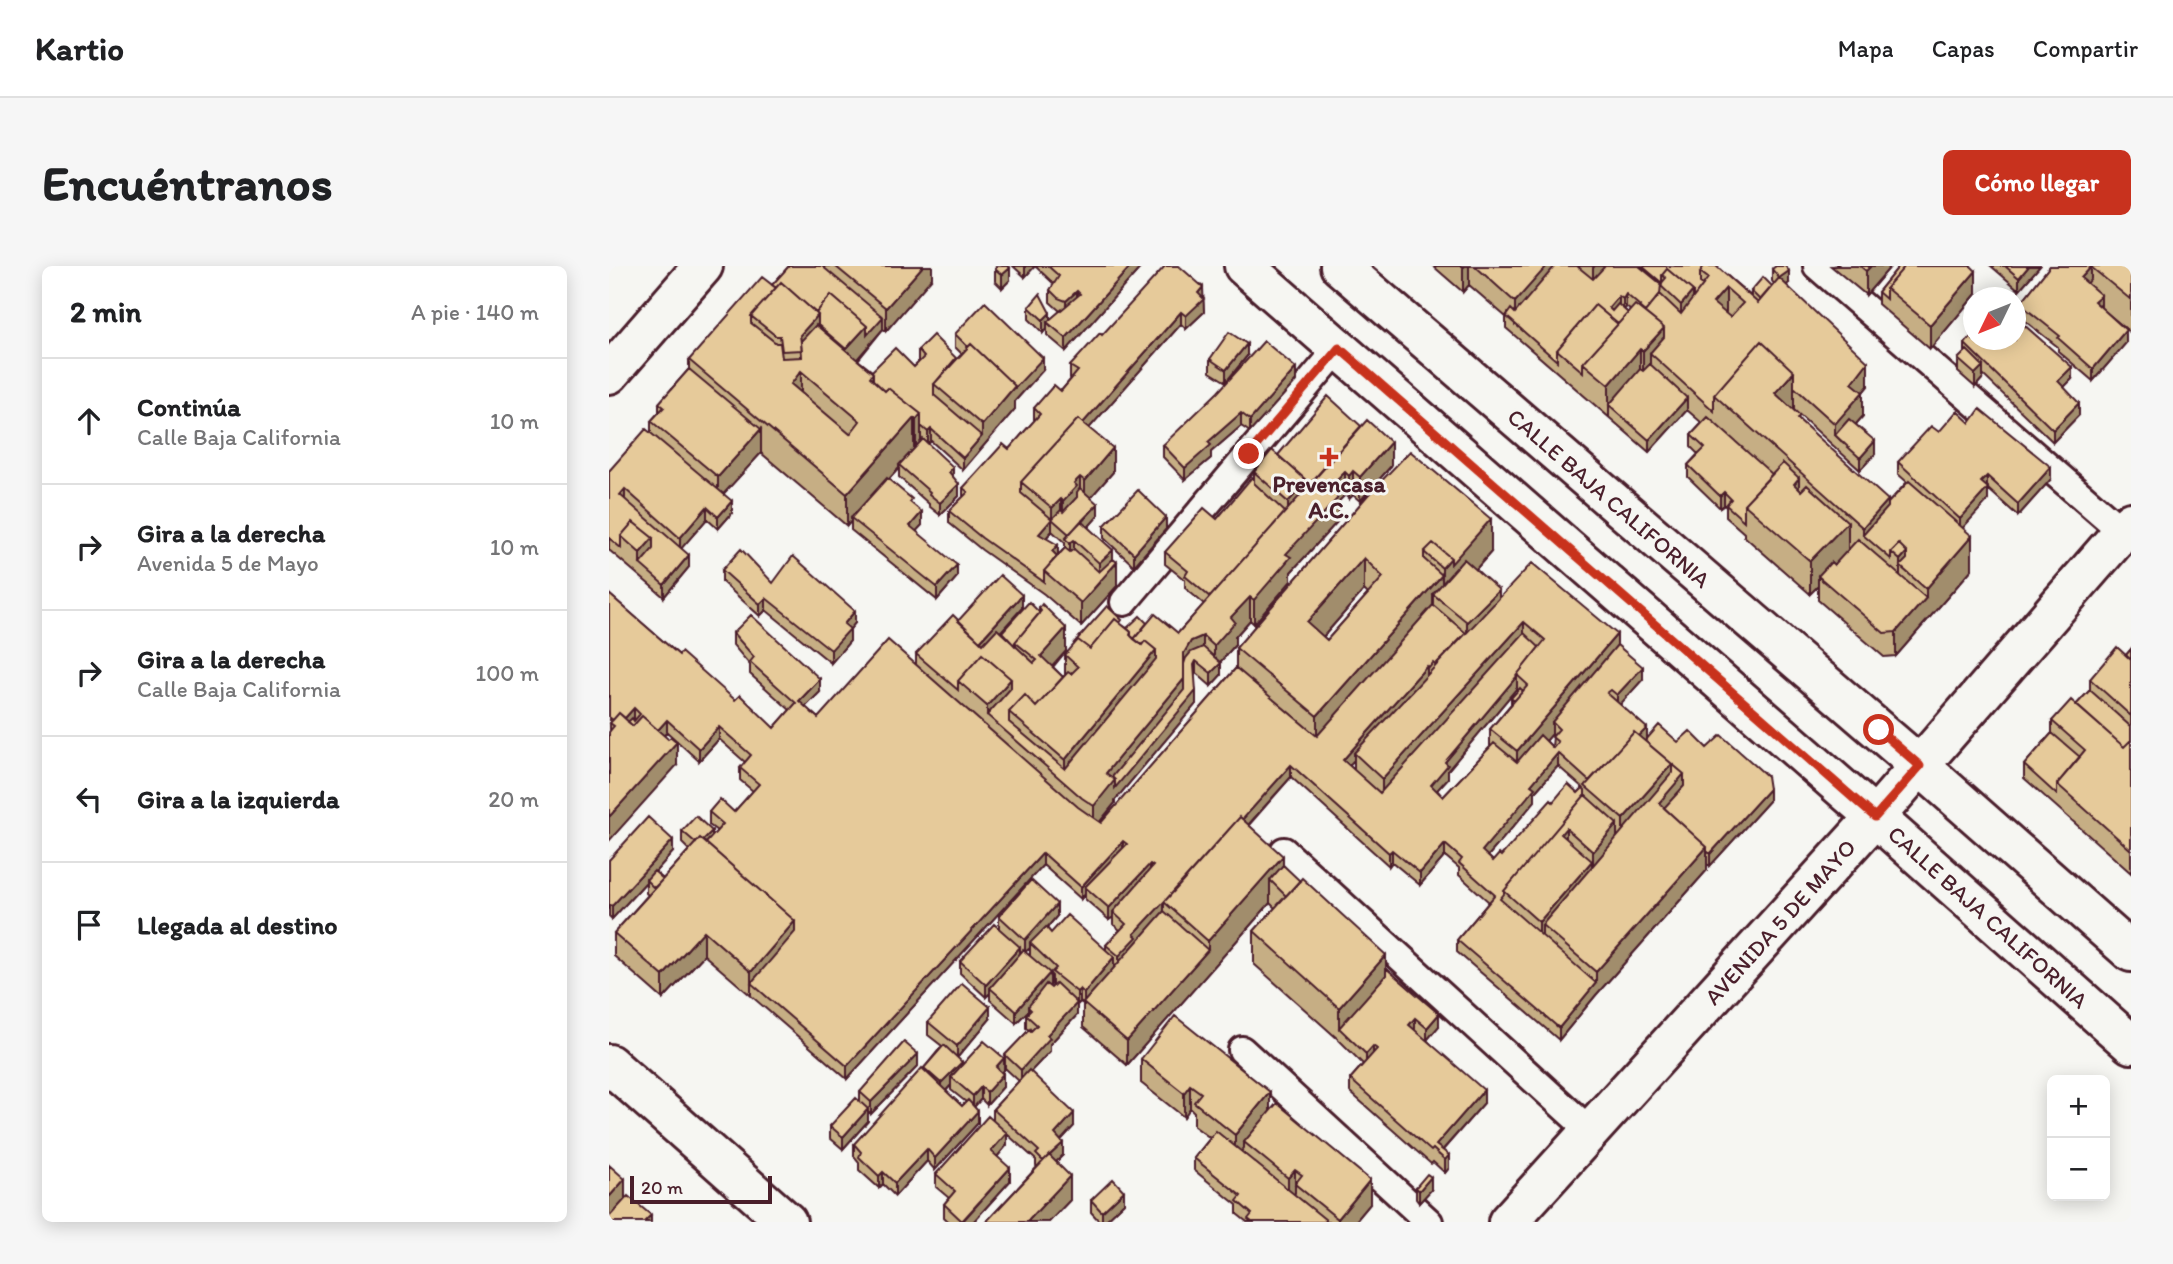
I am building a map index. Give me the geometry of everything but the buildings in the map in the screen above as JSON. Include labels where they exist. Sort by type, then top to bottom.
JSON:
[{"type":"street","points":[[609,374],[703,266]]},
{"type":"street","name":"CALLE BAJA CALIFORNIA","points":[[1244,266],[2131,1044]]},
{"type":"street","name":"CALLE BAJA CALIFORNIA","points":[[1340,266],[1920,766],[2131,952]]},
{"type":"street","name":"AVENIDA 5 DE MAYO","points":[[1508,1222],[1875,817],[2127,527]]},
{"type":"street","points":[[609,1063],[787,1222]]},
{"type":"lane","points":[[1817,266],[2127,527]]},
{"type":"lane","points":[[1124,602],[1339,348]]},
{"type":"lane","points":[[1284,851],[1590,1131]]},
{"type":"lane","points":[[1242,1050],[1429,1222]]},
{"type":"place","name":"Prevencasa A.C.","points":[[1329,457]]},
{"type":"route","points":[[1249,454],[1339,348],[1875,817],[1920,766],[1879,730]]}]
